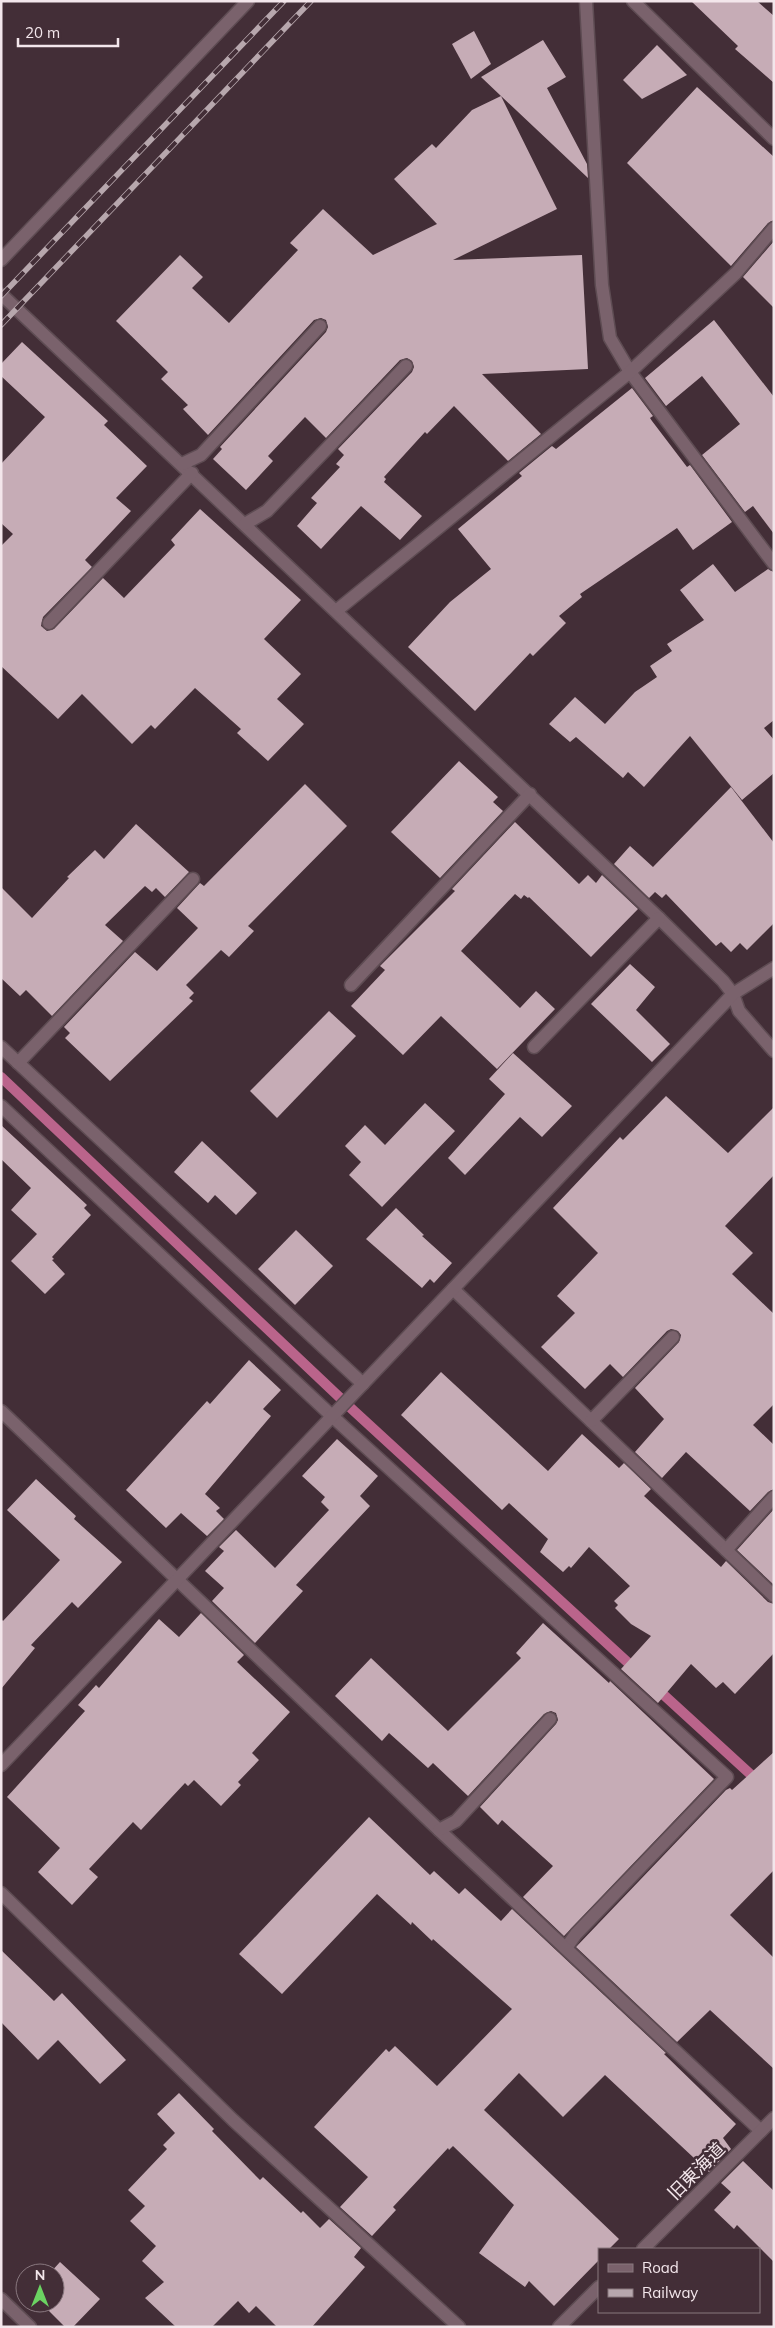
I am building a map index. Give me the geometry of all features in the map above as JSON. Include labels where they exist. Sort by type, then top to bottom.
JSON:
[{"type":"street","points":[[1,260],[248,1]]},
{"type":"street","points":[[586,1],[605,314],[610,338],[630,372],[774,564]]},
{"type":"street","points":[[633,1],[774,139]]},
{"type":"street","points":[[336,611],[630,372],[736,273],[774,228]]},
{"type":"street","points":[[2,295],[659,918],[723,981],[733,994],[739,1011],[774,1051]]},
{"type":"street","points":[[50,623],[187,469],[320,326]]},
{"type":"street","points":[[245,524],[267,511],[406,366]]},
{"type":"street","points":[[351,985],[530,794]]},
{"type":"street","points":[[18,1063],[192,879]]},
{"type":"street","points":[[534,1047],[659,918]]},
{"type":"street","points":[[1,1765],[733,994],[774,968]]},
{"type":"street","points":[[1,1047],[359,1388]]},
{"type":"street","points":[[1,1106],[727,1777],[576,1934],[566,1948]]},
{"type":"street","points":[[453,1289],[774,1596]]},
{"type":"street","points":[[591,1421],[673,1337]]},
{"type":"street","points":[[2,1411],[176,1580],[439,1830],[761,2131]]},
{"type":"street","points":[[726,1550],[774,1496]]},
{"type":"street","points":[[439,1830],[456,1821],[550,1719]]},
{"type":"street","points":[[1,1893],[233,2120],[459,2327]]},
{"type":"street","name":"旧東海道","points":[[644,2248],[774,2118]]},
{"type":"street","points":[[559,2327],[598,2288]]},
{"type":"street","points":[[1,2299],[30,2327]]},
{"type":"building","points":[[691,1],[757,1],[774,16],[774,83],[735,49],[738,46]]},
{"type":"building","points":[[474,31],[491,64],[471,79],[452,44]]},
{"type":"building","points":[[543,40],[566,77],[547,88],[587,164],[588,178],[481,77]]},
{"type":"building","points":[[657,45],[687,75],[642,99],[623,80]]},
{"type":"building","points":[[697,87],[774,157],[774,220],[768,223],[731,266],[627,163]]},
{"type":"building","points":[[501,96],[557,209],[453,260],[582,255],[588,369],[482,374],[541,434],[508,461],[454,406],[427,434],[425,432],[384,477],[386,479],[384,482],[422,516],[400,540],[361,506],[321,549],[297,526],[317,503],[311,498],[340,467],[336,464],[344,455],[338,449],[412,372],[414,367],[412,361],[407,358],[400,360],[326,438],[305,417],[268,456],[273,461],[246,490],[213,459],[222,449],[220,447],[326,332],[328,327],[326,320],[321,318],[314,320],[208,435],[183,409],[188,405],[161,379],[168,372],[116,321],[180,255],[203,277],[192,288],[229,323],[298,250],[290,243],[323,209],[373,255],[437,224],[394,179],[432,144],[436,148],[472,110]]},
{"type":"building","points":[[774,241],[774,308],[743,277]]},
{"type":"building","points":[[714,320],[774,397],[774,534],[753,506],[745,512],[702,455],[740,424],[702,376],[666,406],[645,378]]},
{"type":"building","points":[[22,342],[108,421],[104,425],[147,466],[116,498],[131,511],[85,560],[92,567],[43,617],[41,626],[47,631],[54,629],[103,578],[124,598],[175,545],[171,540],[200,509],[301,600],[264,639],[301,674],[277,699],[304,724],[268,761],[237,733],[241,729],[195,688],[155,729],[151,725],[132,744],[82,694],[58,719],[1,666],[1,546],[13,534],[1,523],[1,464],[45,417],[1,376],[1,364]]},
{"type":"building","points":[[632,388],[653,416],[650,418],[652,421],[687,467],[690,465],[732,522],[693,550],[677,528],[580,594],[582,597],[559,616],[566,623],[533,656],[530,653],[475,711],[408,647],[450,602],[491,569],[458,529],[522,476],[519,473],[552,446],[556,449]]},
{"type":"building","points":[[713,564],[735,592],[768,569],[774,572],[774,720],[764,728],[774,740],[774,773],[742,800],[690,736],[644,787],[628,772],[623,778],[576,737],[570,742],[549,724],[575,697],[605,724],[635,692],[657,677],[650,666],[672,651],[667,644],[704,620],[680,590]]},
{"type":"building","points":[[459,761],[498,797],[493,802],[503,811],[440,878],[391,832]]},
{"type":"building","points":[[305,784],[347,826],[248,926],[254,931],[229,957],[221,950],[186,985],[194,993],[189,998],[193,1001],[110,1081],[65,1038],[70,1033],[64,1027],[135,952],[157,971],[198,928],[177,908],[200,883],[204,886]]},
{"type":"building","points":[[731,787],[774,843],[774,923],[747,950],[740,943],[731,952],[721,942],[716,946],[666,894],[662,898],[655,892],[649,898],[614,864],[630,846],[653,867]]},
{"type":"building","points":[[515,822],[579,884],[588,875],[596,883],[602,875],[638,909],[591,957],[529,897],[524,895],[521,899],[515,894],[461,951],[520,1008],[536,991],[555,1009],[497,1069],[441,1016],[403,1055],[351,1006],[385,970],[380,966],[455,891],[452,889]]},
{"type":"building","points":[[136,824],[189,872],[165,897],[156,888],[152,892],[145,886],[105,925],[123,941],[52,1016],[26,990],[20,996],[1,978],[1,887],[32,918],[69,878],[67,877],[95,850],[104,859]]},
{"type":"building","points":[[630,964],[655,987],[636,1010],[670,1044],[652,1062],[591,1004]]},
{"type":"building","points":[[329,1011],[356,1036],[277,1118],[250,1091]]},
{"type":"building","points":[[513,1053],[572,1106],[542,1137],[520,1117],[465,1175],[448,1158],[505,1094],[489,1079]]},
{"type":"building","points":[[666,1096],[728,1153],[774,1107],[774,1175],[725,1226],[753,1253],[732,1274],[774,1314],[774,1404],[753,1425],[774,1445],[774,1489],[768,1492],[750,1511],[686,1452],[662,1478],[635,1452],[664,1419],[635,1388],[679,1342],[681,1335],[678,1331],[671,1329],[667,1331],[623,1377],[610,1364],[585,1389],[541,1347],[575,1313],[557,1296],[598,1253],[553,1208],[620,1137],[623,1140]]},
{"type":"building","points":[[425,1103],[455,1131],[382,1207],[349,1175],[361,1162],[345,1146],[365,1125],[385,1145]]},
{"type":"building","points":[[1,1125],[87,1205],[84,1208],[91,1215],[52,1257],[54,1259],[52,1260],[65,1274],[45,1294],[11,1261],[37,1234],[11,1210],[31,1188],[1,1159]]},
{"type":"building","points":[[202,1141],[257,1193],[236,1215],[215,1195],[208,1203],[174,1172]]},
{"type":"building","points":[[396,1208],[424,1235],[422,1236],[452,1263],[434,1283],[430,1279],[422,1288],[366,1239]]},
{"type":"building","points":[[296,1230],[333,1266],[295,1305],[258,1269]]},
{"type":"building","points":[[249,1360],[281,1390],[263,1409],[271,1416],[205,1494],[220,1508],[216,1511],[224,1519],[207,1536],[181,1513],[166,1528],[126,1490],[207,1401],[210,1404]]},
{"type":"building","points":[[441,1372],[548,1471],[582,1434],[619,1468],[624,1463],[651,1489],[644,1496],[721,1567],[726,1561],[768,1602],[774,1604],[774,1653],[735,1694],[723,1682],[716,1688],[691,1664],[658,1703],[621,1669],[651,1636],[631,1624],[615,1608],[618,1605],[614,1601],[630,1586],[589,1547],[571,1568],[569,1566],[563,1572],[540,1552],[548,1539],[509,1503],[502,1510],[401,1415]]},
{"type":"building","points":[[337,1439],[378,1476],[360,1496],[370,1506],[296,1585],[303,1591],[255,1643],[212,1601],[224,1588],[205,1571],[224,1551],[219,1547],[236,1530],[275,1568],[329,1510],[321,1502],[325,1497],[302,1476]]},
{"type":"building","points":[[36,1479],[76,1516],[74,1519],[122,1562],[78,1608],[72,1602],[31,1645],[35,1648],[1,1689],[1,1619],[3,1621],[60,1560],[7,1510]]},
{"type":"building","points":[[774,1509],[774,1585],[737,1550]]},
{"type":"building","points":[[201,1613],[244,1655],[237,1662],[290,1712],[252,1753],[259,1760],[238,1782],[241,1785],[221,1806],[194,1780],[188,1786],[185,1783],[141,1830],[133,1822],[89,1869],[98,1877],[72,1905],[38,1872],[60,1848],[7,1797],[85,1711],[78,1705],[96,1685],[99,1688],[159,1619],[179,1637]]},
{"type":"building","points":[[543,1623],[609,1683],[610,1681],[714,1779],[564,1936],[523,1897],[553,1866],[502,1820],[498,1825],[480,1807],[556,1724],[558,1720],[556,1713],[551,1711],[544,1714],[468,1796],[433,1763],[428,1768],[389,1733],[382,1741],[335,1696],[371,1658],[448,1731],[521,1658],[516,1653]]},
{"type":"building","points":[[774,1752],[774,1870],[730,1915],[774,1958],[774,2069],[710,2010],[677,2042],[576,1947],[726,1790],[730,1788],[732,1790]]},
{"type":"building","points":[[369,1817],[430,1875],[434,1871],[459,1894],[465,1888],[501,1921],[512,1909],[666,2053],[664,2054],[736,2124],[723,2138],[731,2149],[709,2172],[605,2075],[563,2117],[519,2073],[484,2110],[619,2239],[610,2248],[598,2248],[598,2261],[554,2306],[529,2281],[525,2287],[479,2253],[514,2205],[453,2146],[449,2150],[448,2148],[393,2207],[396,2210],[372,2236],[340,2207],[368,2177],[314,2127],[386,2049],[389,2052],[395,2046],[437,2086],[512,2009],[433,1939],[432,1941],[412,1922],[411,1925],[377,1894],[282,1994],[239,1954]]},
{"type":"building","points":[[1,1950],[54,2001],[62,1993],[126,2060],[100,2084],[58,2040],[38,2060],[1,2022]]},
{"type":"building","points":[[179,2093],[214,2129],[212,2131],[260,2180],[263,2177],[320,2228],[329,2219],[361,2248],[354,2257],[365,2267],[312,2327],[277,2327],[256,2306],[249,2313],[238,2301],[212,2327],[176,2327],[145,2298],[164,2282],[142,2261],[156,2246],[130,2221],[145,2206],[128,2190],[167,2149],[163,2145],[175,2133],[157,2114]]},
{"type":"building","points":[[743,2161],[774,2191],[774,2262],[737,2225],[734,2229],[714,2210],[731,2192],[721,2183]]},
{"type":"building","points":[[65,2267],[100,2299],[73,2327],[65,2327],[51,2313],[65,2313]]},
{"type":"waterway","points":[[1,1077],[354,1411],[636,1670]]},
{"type":"waterway","points":[[654,1686],[760,1783]]},
{"type":"railway","points":[[1,296],[284,1]]},
{"type":"railway","points":[[1,325],[311,1]]}]
